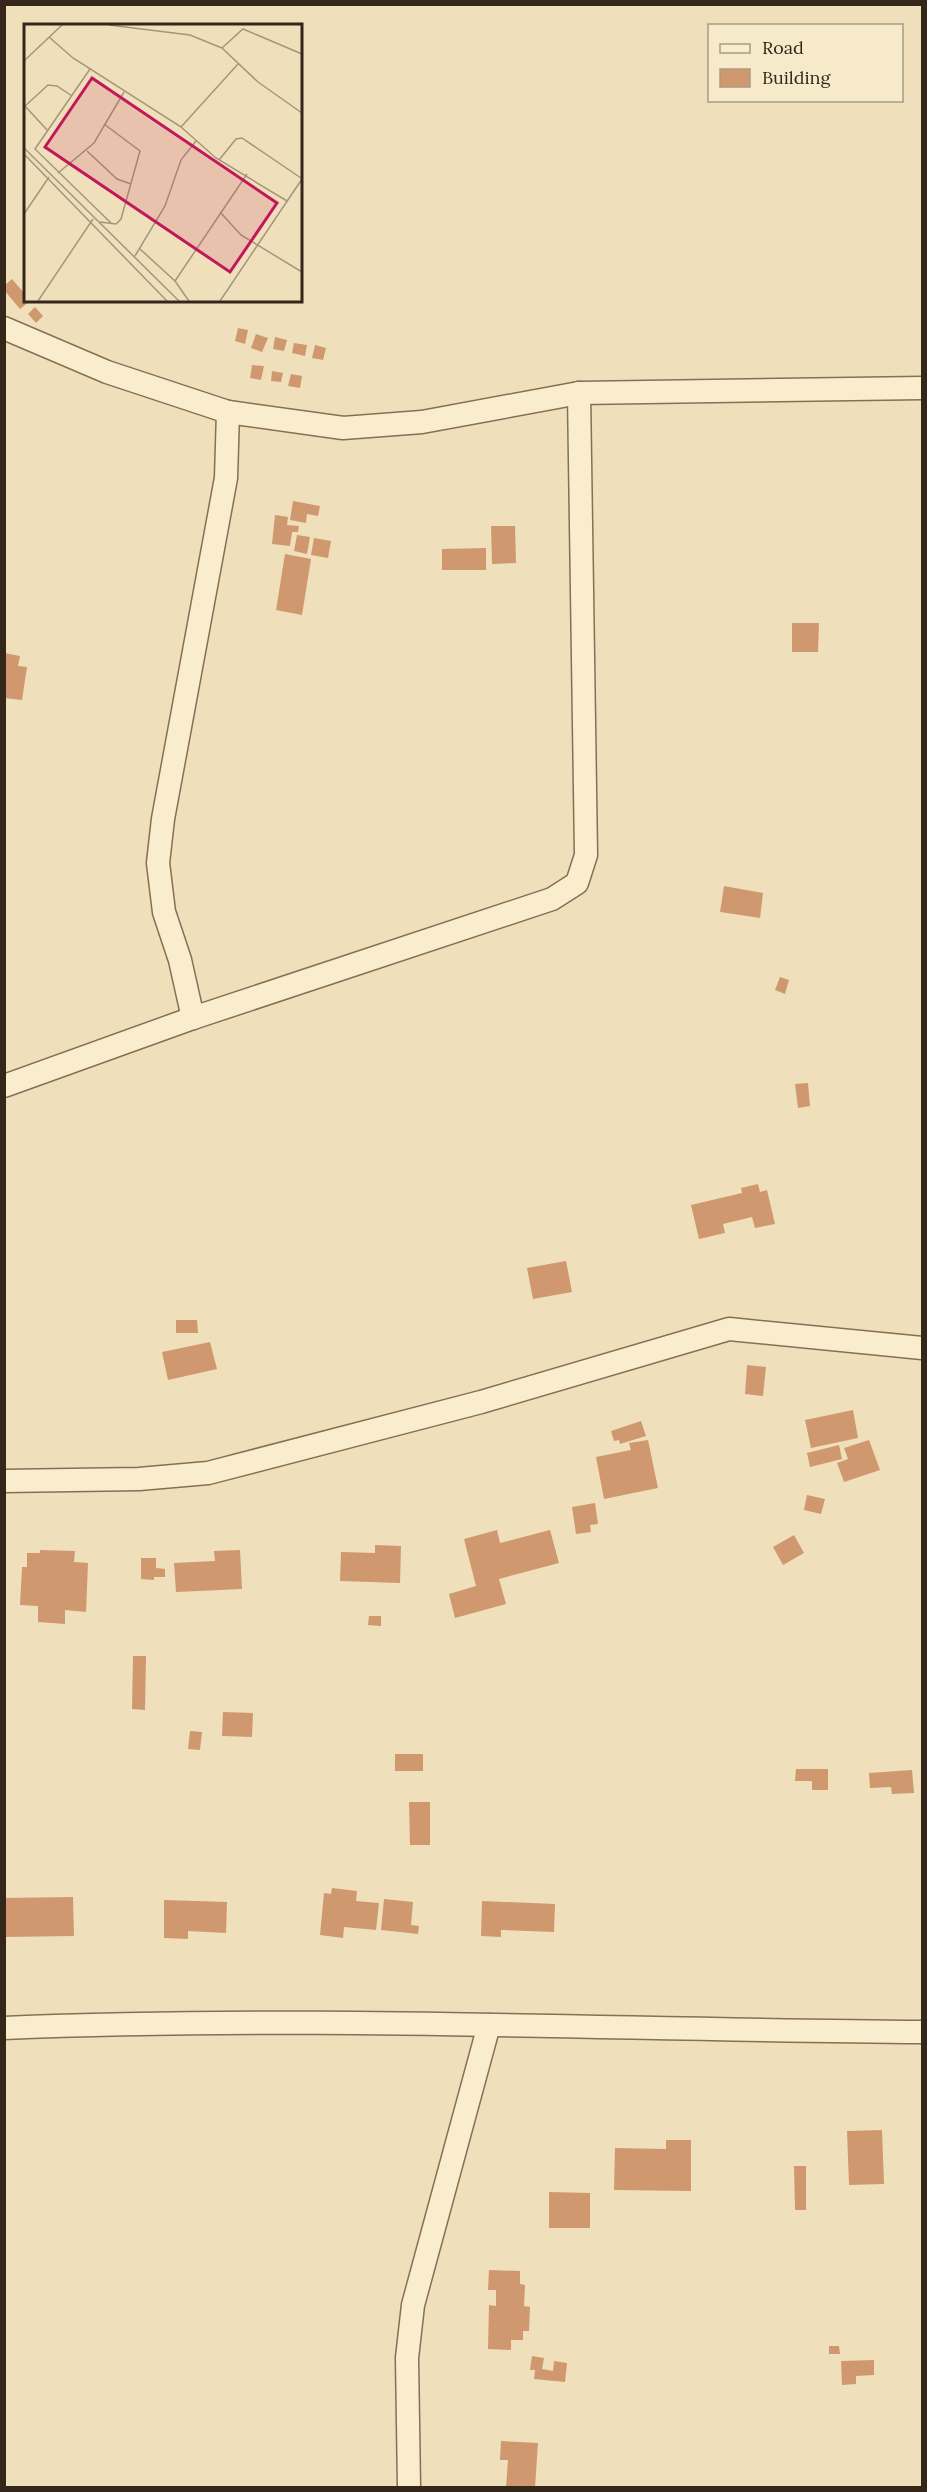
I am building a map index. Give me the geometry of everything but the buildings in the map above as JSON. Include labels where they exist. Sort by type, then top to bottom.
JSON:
[{"type":"street","points":[[4,328],[107,372],[228,411],[343,428],[422,422],[579,393],[922,388]]},
{"type":"street","points":[[4,1086],[193,1018],[552,899],[577,883],[586,855],[579,393]]},
{"type":"street","points":[[193,1018],[180,960],[164,912],[158,863],[162,819],[226,478],[228,411]]},
{"type":"street","points":[[4,1481],[139,1479],[208,1473],[481,1402],[729,1329],[922,1348]]},
{"type":"street","points":[[4,2028],[123,2023],[489,2025],[922,2032]]},
{"type":"street","points":[[409,2487],[407,2358],[413,2305],[489,2025]]}]
